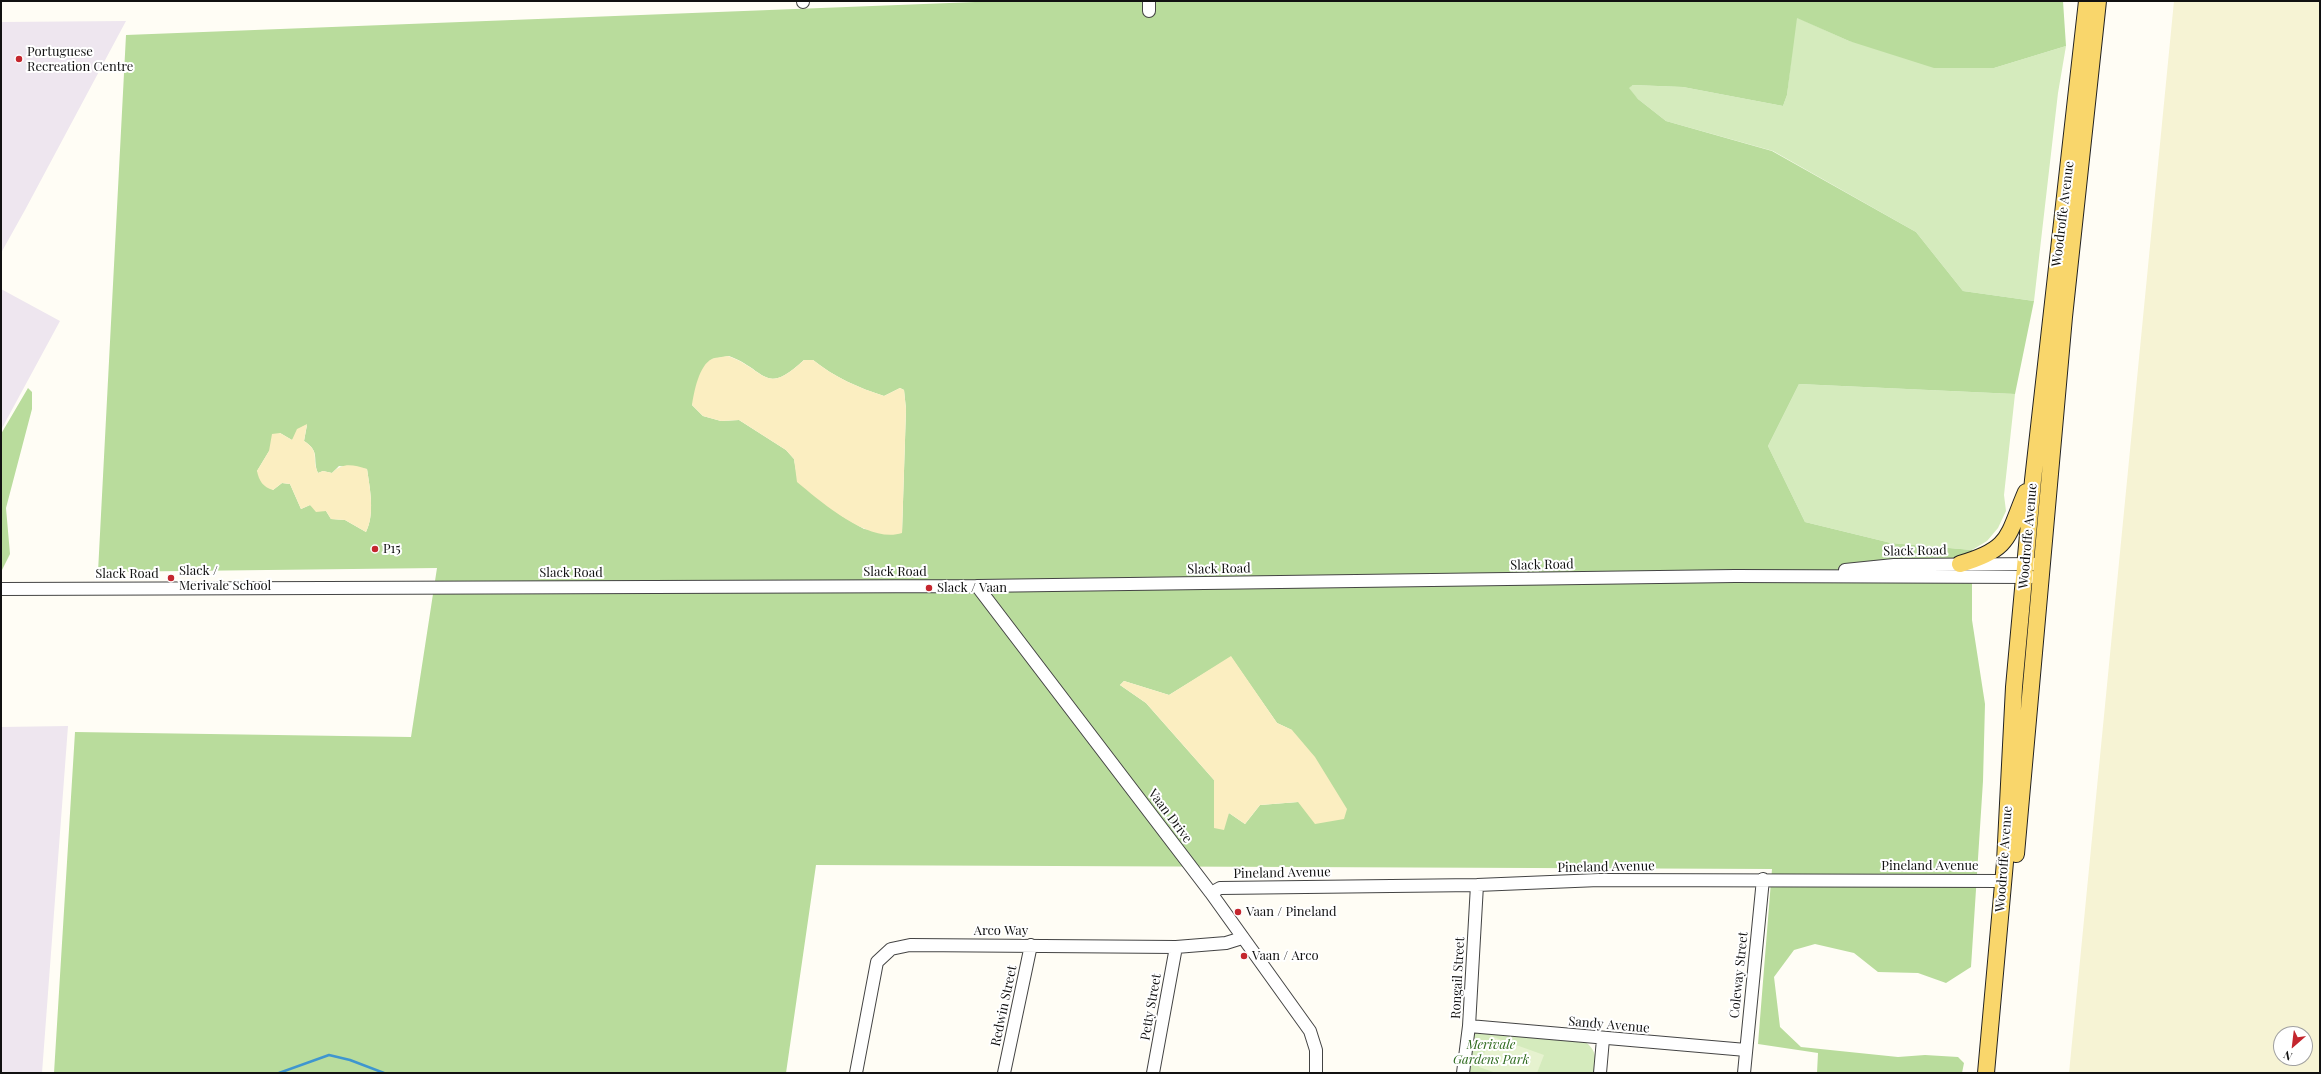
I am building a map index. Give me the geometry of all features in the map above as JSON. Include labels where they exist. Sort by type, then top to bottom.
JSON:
[{"type":"main road","name":"Woodroffe Avenue","points":[[1986,1073],[2003,881],[2012,711],[2033,480],[2087,1]]},
{"type":"main road","name":"Woodroffe Avenue","points":[[1997,1073],[2064,317],[2098,1]]},
{"type":"main road","points":[[1960,564],[1986,555],[2006,539],[2016,523],[2026,494],[2033,480]]},
{"type":"street","name":"Slack Road","points":[[1788,576],[1894,565],[1960,564],[2042,571]]},
{"type":"street","name":"Slack Road","points":[[1,589],[977,586],[1788,576],[2025,570]]},
{"type":"street","name":"Vaan Drive","points":[[977,586],[1211,894],[1310,1031],[1316,1050],[1316,1073]]},
{"type":"street","name":"Pineland Avenue","points":[[1211,894],[1220,888],[1477,885],[1599,880],[1763,879],[2003,881]]},
{"type":"street","name":"Coleway Street","points":[[1744,1073],[1763,879]]},
{"type":"street","name":"Rongail Street","points":[[1463,1073],[1469,1026],[1477,885]]},
{"type":"street","name":"Arco Way","points":[[856,1073],[877,962],[891,949],[910,945],[1176,947],[1226,943],[1242,938]]},
{"type":"street","name":"Redwin Street","points":[[1004,1073],[1032,945]]},
{"type":"street","name":"Petty Street","points":[[1153,1073],[1176,947]]},
{"type":"street","name":"Sandy Avenue","points":[[1469,1026],[1603,1039],[1746,1050]]},
{"type":"street","points":[[1600,1073],[1603,1039]]},
{"type":"shaded area","points":[[2174,1],[2320,1],[2320,1073],[2069,1073]]},
{"type":"shaded area","points":[[126,21],[25,210],[1,253],[1,22]]},
{"type":"shaded area","points":[[1,289],[60,321],[1,430]]},
{"type":"shaded area","points":[[68,726],[42,1073],[1,1073],[1,727]]},
{"type":"green space","points":[[1001,1],[2063,1],[2066,46],[1994,68],[1934,68],[1849,41],[1797,18],[1787,95],[1783,106],[1683,87],[1633,85],[1629,88],[1638,99],[1666,121],[1772,151],[1916,232],[1963,291],[2034,301],[2015,394],[1799,384],[1768,446],[1805,522],[1891,543],[1972,550],[1972,620],[1985,704],[1983,781],[1971,967],[1946,983],[1918,973],[1878,972],[1854,953],[1815,944],[1794,950],[1774,977],[1780,1027],[1801,1047],[1898,1057],[1925,1055],[1958,1057],[1964,1063],[1962,1073],[1817,1073],[1818,1053],[1758,1044],[1772,869],[816,865],[786,1073],[54,1073],[75,732],[411,737],[437,568],[98,572],[126,35]],"holes":[[[729,356],[766,377],[773,379],[781,377],[791,371],[804,360],[813,360],[829,372],[884,396],[900,388],[904,390],[906,409],[902,533],[864,529],[842,516],[798,482],[794,459],[786,450],[739,420],[721,421],[703,416],[692,405],[712,359]],[[307,425],[304,441],[313,449],[318,473],[323,471],[332,473],[339,466],[367,469],[371,509],[369,525],[366,532],[345,520],[331,519],[326,511],[310,505],[301,509],[290,484],[282,483],[273,490],[257,471],[280,433],[292,440]],[[1231,657],[1277,723],[1292,730],[1298,802],[1260,805],[1245,824],[1229,813],[1214,828],[1214,780],[1146,703],[1120,685],[1124,681],[1169,695]]]},
{"type":"green space","points":[[1796,17],[1849,41],[1994,68],[2066,46],[2058,93],[2034,301],[1963,291],[1916,232],[1773,151],[1666,121],[1638,99],[1628,88],[1633,85],[1683,87],[1783,106],[1787,95]]},
{"type":"green space","points":[[1799,384],[2015,394],[2004,495],[2006,511],[1998,528],[1987,541],[1972,550],[1891,543],[1805,522],[1768,446]]},
{"type":"green space","points":[[28,388],[32,392],[32,409],[6,508],[10,554],[1,572],[1,434]]},
{"type":"green space","name":"Merivale Gardens Park","points":[[1479,1031],[1584,1041],[1588,1044],[1595,1055],[1595,1073],[1468,1073],[1474,1033]]},
{"type":"green space","points":[[1491,1036],[1544,1055],[1537,1073],[1496,1073],[1479,1067]]},
{"type":"sand","points":[[728,356],[766,377],[773,379],[781,377],[791,371],[804,360],[813,360],[829,372],[884,396],[900,388],[904,390],[906,409],[902,533],[889,535],[875,532],[846,519],[832,510],[797,482],[794,459],[786,450],[739,420],[721,421],[703,416],[692,405],[700,373],[707,362],[712,359]]},
{"type":"sand","points":[[307,424],[304,441],[314,452],[318,473],[323,471],[332,473],[340,467],[348,465],[367,469],[371,509],[369,525],[366,532],[345,520],[331,519],[326,511],[316,512],[310,505],[301,509],[290,484],[282,483],[273,490],[260,481],[257,471],[269,451],[272,434],[280,433],[292,440],[297,429]]},
{"type":"sand","points":[[1231,656],[1277,723],[1292,730],[1315,757],[1347,809],[1344,819],[1315,824],[1298,802],[1260,805],[1245,824],[1229,813],[1224,830],[1214,828],[1214,780],[1146,703],[1120,685],[1124,681],[1169,695]]},
{"type":"waterway","points":[[279,1073],[329,1055],[350,1060],[384,1073]]},
{"type":"place","name":"Portuguese Recreation Centre","points":[[19,59]]},
{"type":"place","name":"P15","points":[[375,549]]},
{"type":"place","name":"Slack / Merivale School","points":[[171,578]]},
{"type":"place","name":"Slack / Vaan","points":[[929,588]]},
{"type":"place","name":"Vaan / Pineland","points":[[1238,912]]},
{"type":"place","name":"Vaan / Arco","points":[[1244,956]]}]
